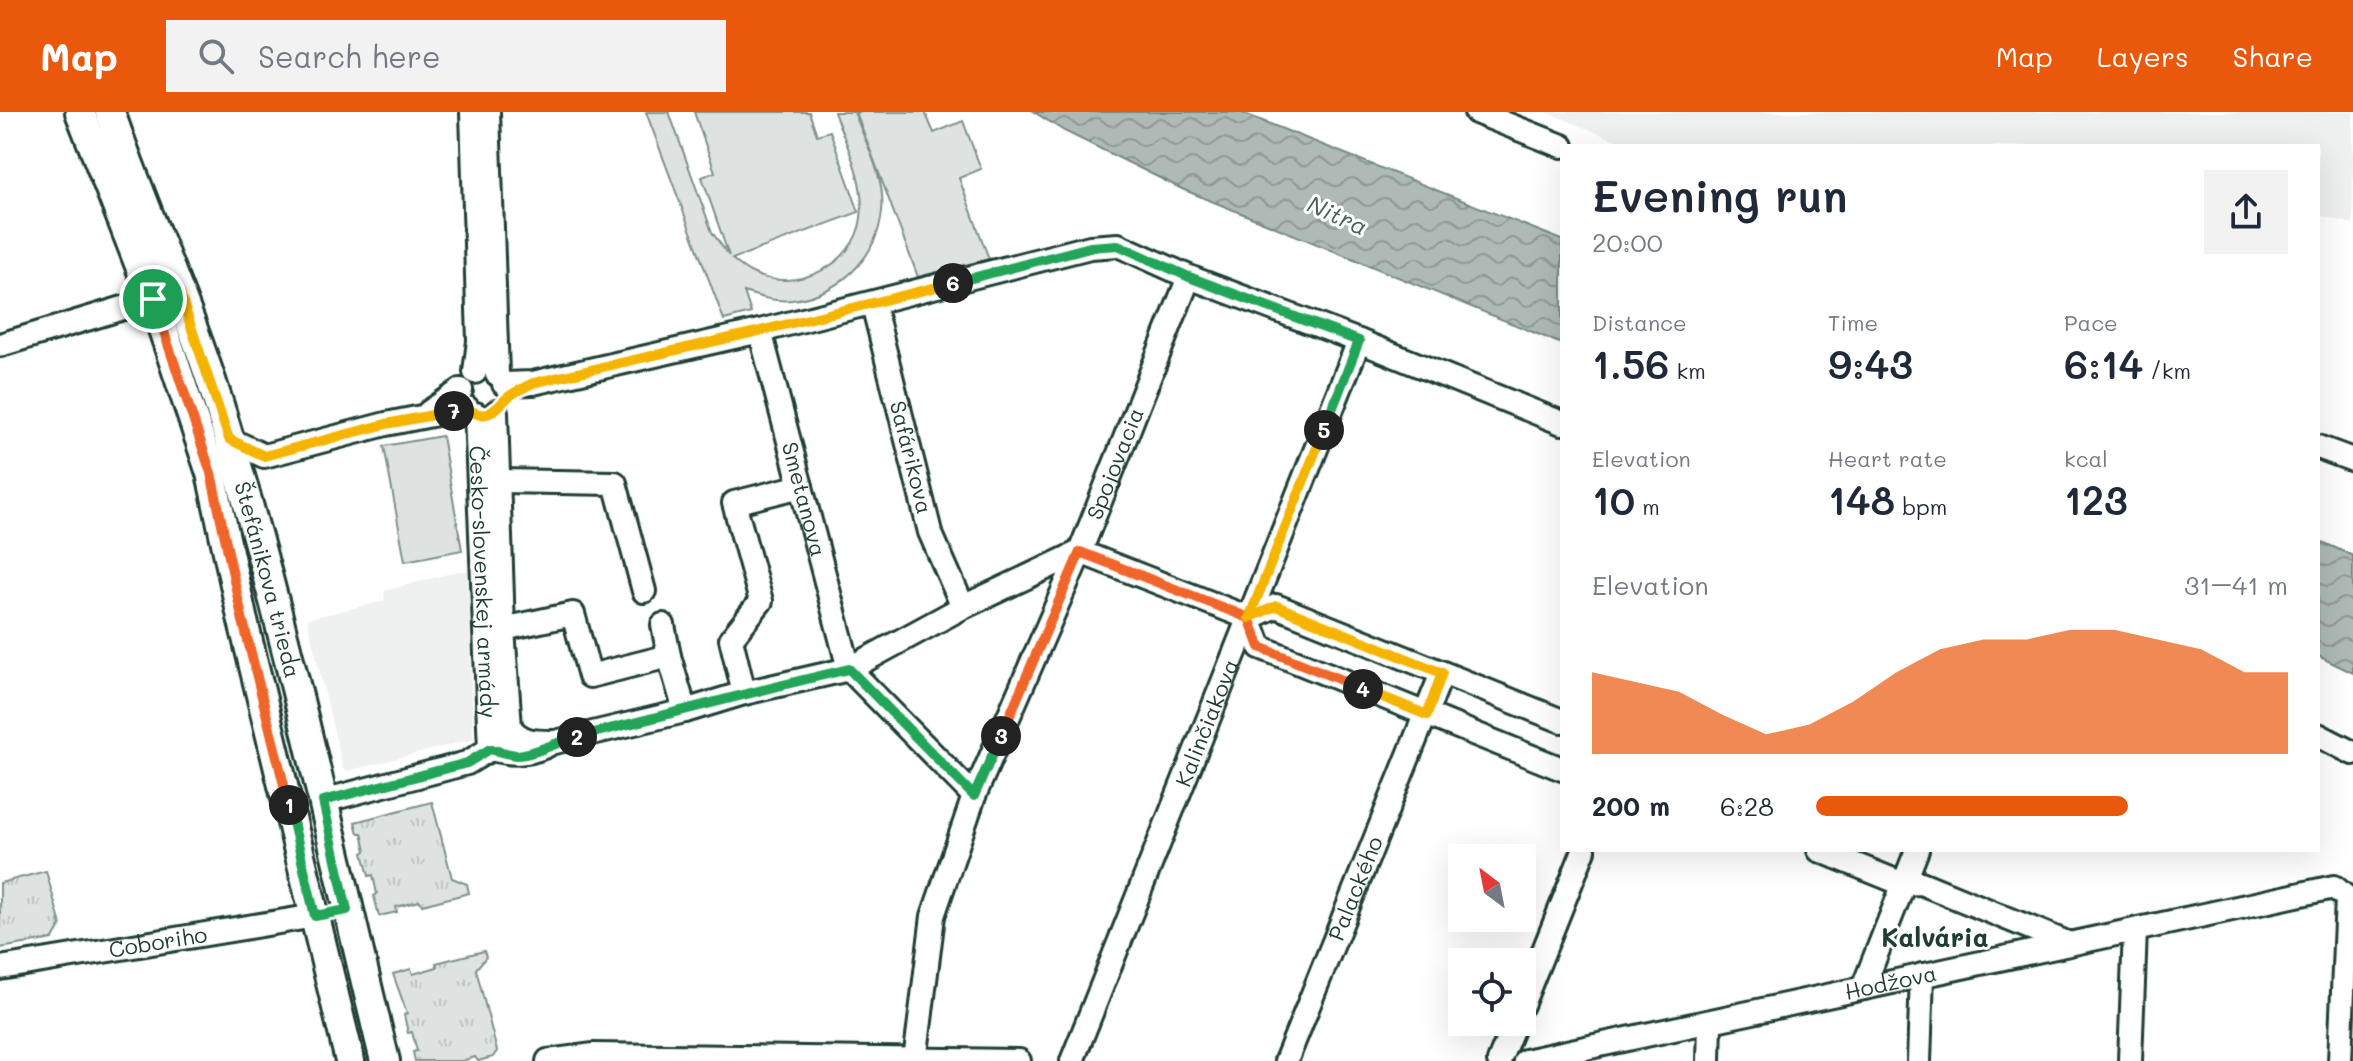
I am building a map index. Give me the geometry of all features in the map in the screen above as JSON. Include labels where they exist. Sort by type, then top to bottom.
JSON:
[{"type":"main road","name":"Štefánikova trieda","points":[[80,112],[229,439],[323,801],[385,1061]]},
{"type":"main road","name":"Štefánikova trieda","points":[[110,112],[153,229],[242,617],[350,1061]]},
{"type":"main road","points":[[290,810],[323,801]]},
{"type":"main road","points":[[315,916],[347,910]]},
{"type":"street","name":"Česko-slovenskej armády","points":[[472,112],[478,316],[485,394],[499,481],[503,629],[510,727]]},
{"type":"street","name":"Česko-slovenskej armády","points":[[488,112],[485,394],[490,749]]},
{"type":"street","points":[[1476,112],[1560,145]]},
{"type":"street","points":[[229,439],[264,456],[422,417],[485,394],[873,304],[1090,247],[1118,245],[1189,277],[1560,422]]},
{"type":"street","name":"Spojovacia","points":[[915,1060],[933,916],[974,796],[1080,552],[1189,277]]},
{"type":"street","points":[[0,345],[166,295]]},
{"type":"street","name":"Šafárikova","points":[[873,304],[930,532],[963,607]]},
{"type":"street","name":"Smetanova","points":[[760,331],[849,669]]},
{"type":"street","name":"Kalinčiakova","points":[[1072,1061],[1359,341]]},
{"type":"street","points":[[2320,448],[2353,460]]},
{"type":"street","points":[[244,493],[264,456]]},
{"type":"street","points":[[499,481],[615,483],[644,591]]},
{"type":"street","points":[[744,693],[731,639],[761,601],[734,503],[801,486]]},
{"type":"street","points":[[490,749],[516,755],[534,752],[555,742],[849,669],[963,607],[1080,552],[1249,618],[1276,606],[1560,720]]},
{"type":"street","points":[[503,629],[573,614],[590,676],[669,656]]},
{"type":"street","points":[[1249,618],[1260,647],[1560,768]]},
{"type":"street","points":[[663,625],[685,711]]},
{"type":"street","points":[[849,669],[974,796]]},
{"type":"street","name":"Palackého","points":[[1286,1061],[1442,673]]},
{"type":"street","points":[[323,801],[467,763],[490,749],[510,727],[516,736],[532,742],[555,742]]},
{"type":"street","points":[[2320,736],[2353,753]]},
{"type":"street","points":[[1536,970],[1583,852]]},
{"type":"street","points":[[1824,852],[1903,884],[1921,883],[2068,944]]},
{"type":"street","points":[[1863,988],[1916,852]]},
{"type":"street","name":"Hodžova","points":[[1525,1061],[2334,887],[2347,898],[2340,1061]]},
{"type":"street","name":"Coboriho","points":[[0,968],[315,916]]},
{"type":"street","points":[[2130,1061],[2135,930]]},
{"type":"street","points":[[1919,1061],[1922,975]]},
{"type":"street","points":[[1709,1061],[1710,1022]]},
{"type":"street","points":[[1499,1061],[1509,1036]]},
{"type":"street","points":[[548,1061],[594,1055],[1019,1061]]},
{"type":"shaded area","points":[[1546,112],[2353,112],[2353,224],[2320,216],[2320,144],[1625,144]]},
{"type":"shaded area","points":[[468,571],[473,739],[348,771],[343,769],[307,619],[384,601],[385,591]]},
{"type":"green space","points":[[646,112],[669,112],[712,232],[729,256],[702,177],[715,172],[694,112],[809,112],[817,135],[830,131],[859,212],[732,259],[752,273],[768,279],[786,280],[820,271],[835,262],[856,235],[861,218],[861,190],[834,112],[854,112],[881,184],[882,214],[870,250],[845,278],[811,296],[792,300],[767,299],[744,292],[751,313],[724,320]]},
{"type":"green space","points":[[856,112],[925,112],[934,133],[963,121],[981,169],[959,178],[989,259],[918,277]]},
{"type":"green space","points":[[442,436],[462,550],[405,561],[384,446]]},
{"type":"green space","points":[[432,802],[452,878],[467,884],[469,893],[422,905],[420,901],[396,907],[397,912],[379,916],[373,875],[369,876],[362,833],[358,833],[355,822]]},
{"type":"green space","points":[[46,871],[61,925],[53,939],[0,948],[0,883]]},
{"type":"green space","points":[[484,951],[486,957],[476,969],[497,1051],[493,1057],[478,1061],[475,1057],[462,1061],[415,1061],[413,1052],[417,1051],[412,1032],[408,1033],[404,1015],[407,1013],[393,974],[411,969],[413,974],[437,967],[436,963]]},
{"type":"water","name":"Nitra","points":[[1034,112],[1240,112],[1560,239],[1560,343],[1182,189],[1064,131]]},
{"type":"water","points":[[2320,541],[2353,556],[2353,673],[2320,657]]},
{"type":"district","name":"Kalvária","points":[[1935,938]]},
{"type":"route","points":[[153,299],[179,291],[229,439],[264,456],[386,424],[467,408],[476,414],[490,415],[502,406],[505,399],[533,383],[873,304],[1090,247],[1118,245],[1189,277],[1359,341],[1249,618],[1276,606],[1442,673],[1427,715],[1260,647],[1249,618],[1080,552],[974,796],[849,669],[555,742],[534,752],[516,755],[490,749],[467,763],[323,801],[347,910],[315,916],[242,617],[211,473],[153,299]]}]
